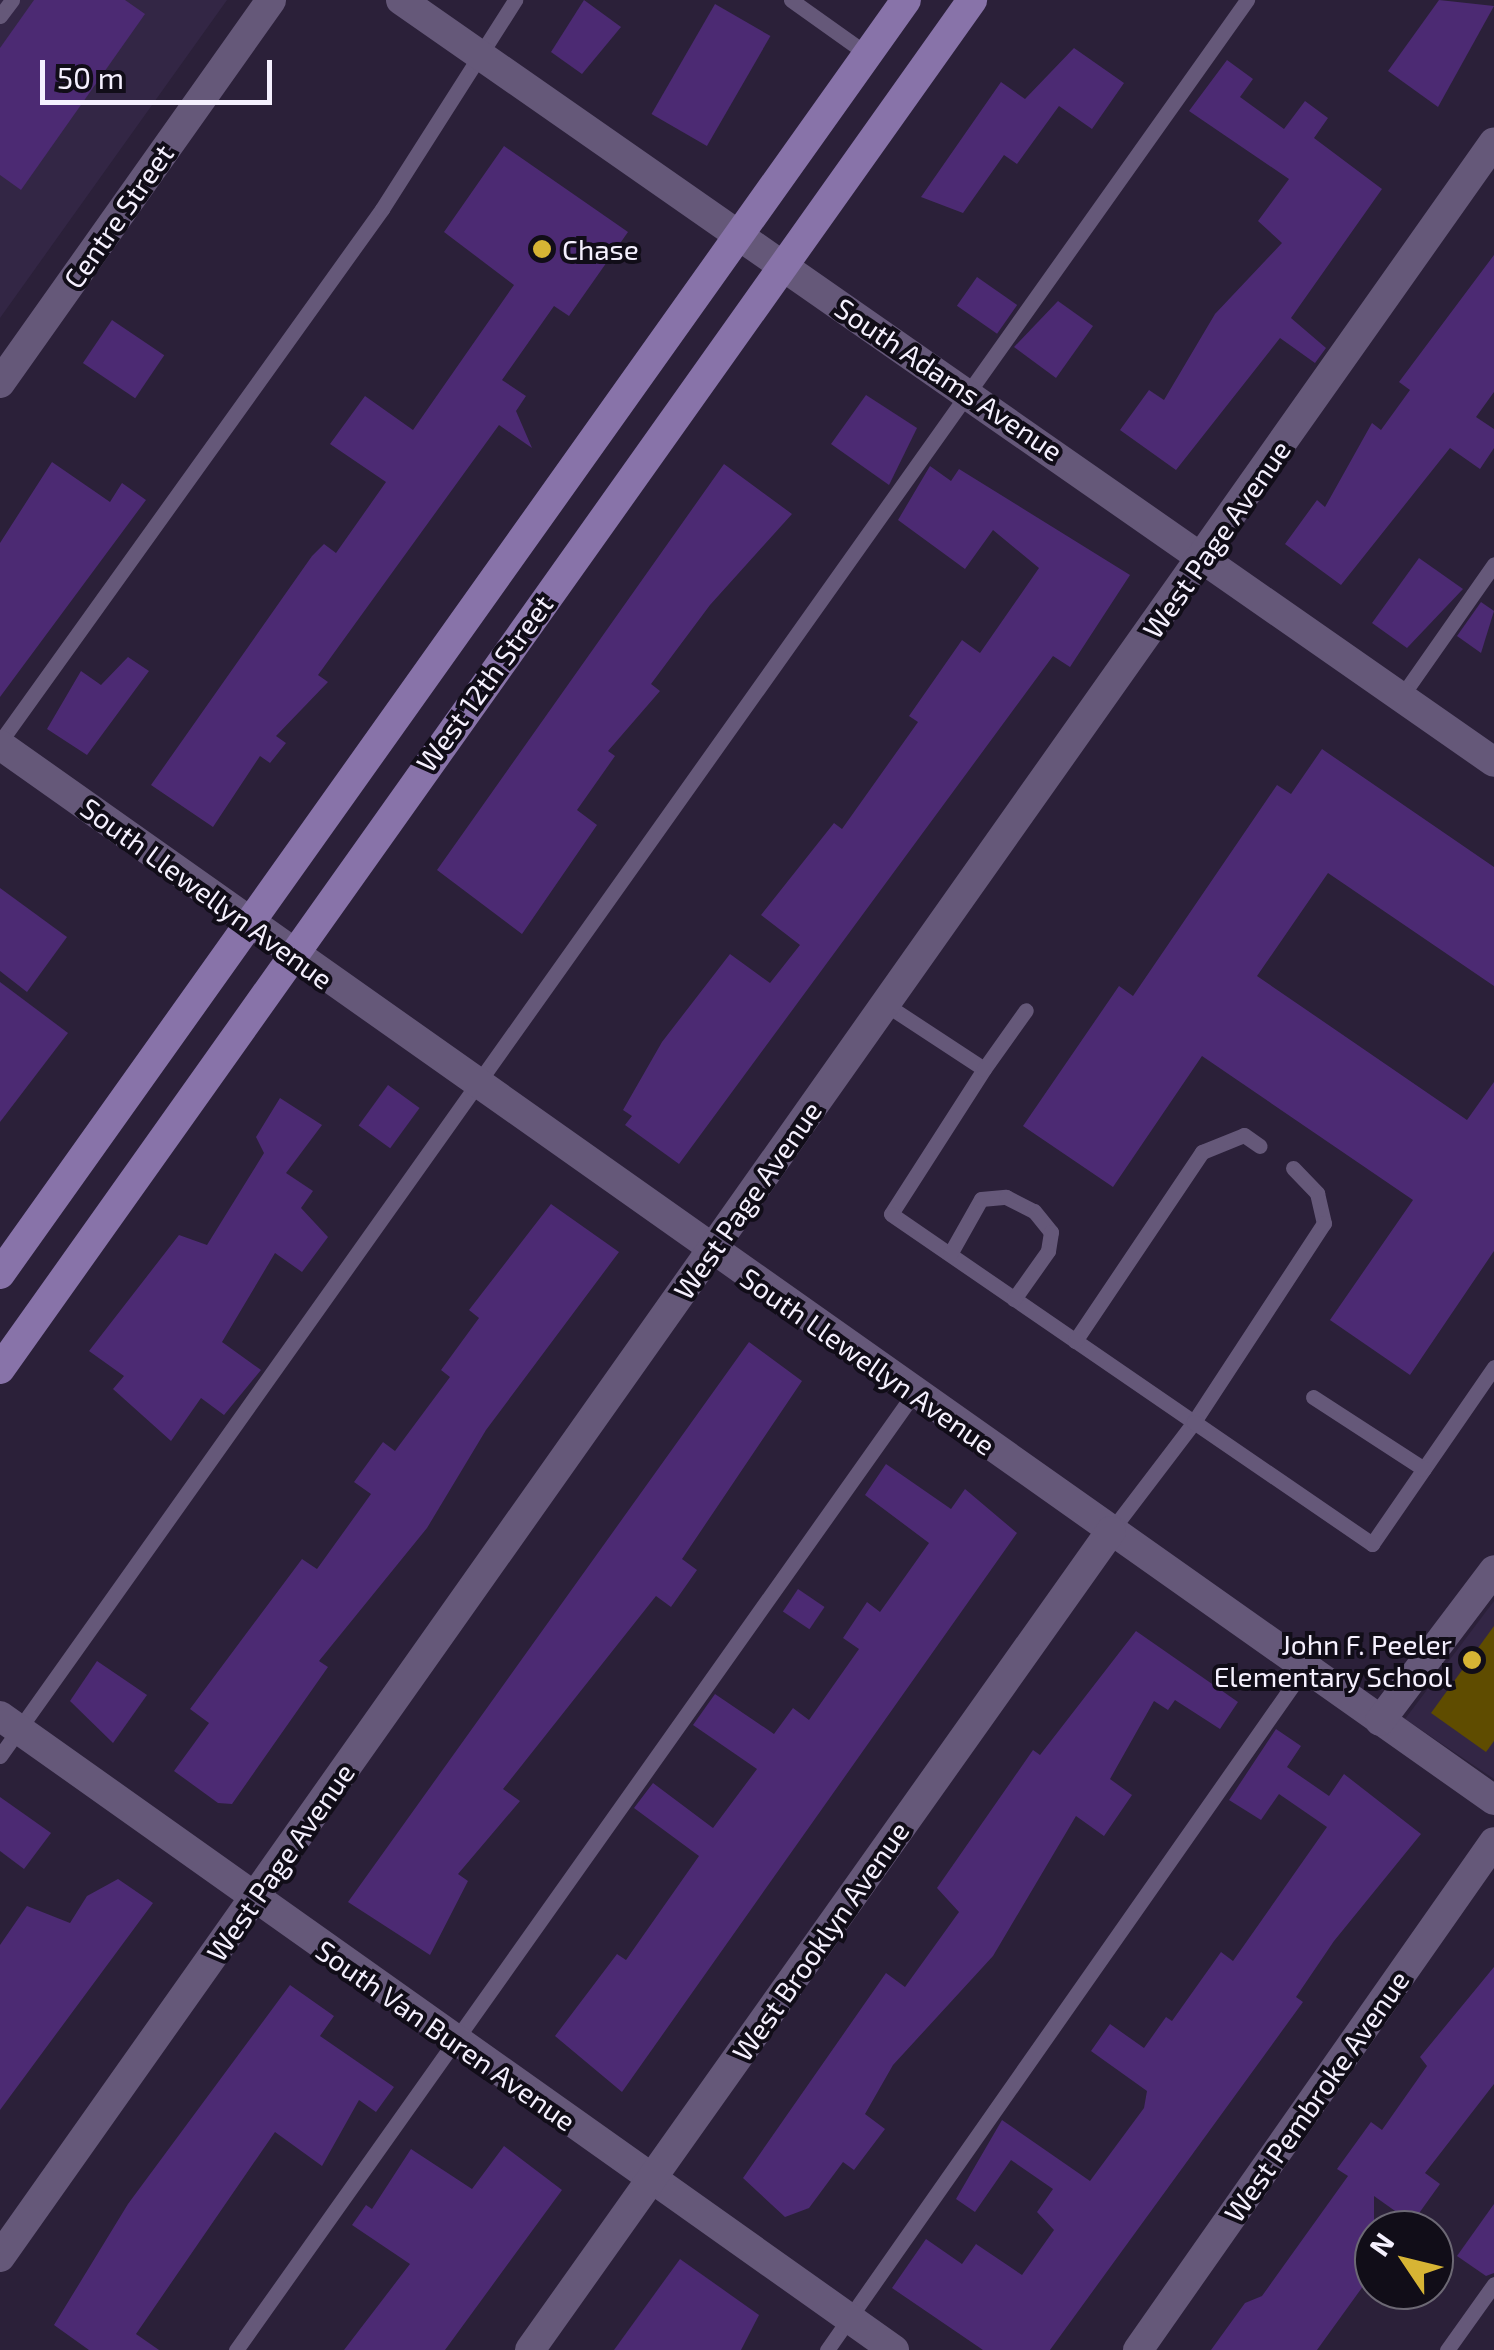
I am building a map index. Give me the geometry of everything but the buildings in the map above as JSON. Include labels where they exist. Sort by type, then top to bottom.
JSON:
[{"type":"main road","name":"West 12th Street","points":[[0,1274],[906,0]]},
{"type":"main road","name":"West 12th Street","points":[[0,1370],[291,952],[972,0]]},
{"type":"street","name":"Centre Street","points":[[0,382],[272,0]]},
{"type":"street","name":"South Adams Avenue","points":[[401,0],[1204,556],[1494,762]]},
{"type":"street","name":"West Page Avenue","points":[[0,2257],[1494,142]]},
{"type":"street","name":"South Llewellyn Avenue","points":[[0,743],[475,1088],[1494,1800]]},
{"type":"street","name":"West Brooklyn Avenue","points":[[530,2350],[1111,1531]]},
{"type":"street","points":[[1380,1720],[1494,1570]]},
{"type":"street","name":"South Van Buren Avenue","points":[[9,1723],[894,2350]]},
{"type":"street","name":"West Pembroke Avenue","points":[[1138,2350],[1494,1842]]},
{"type":"lane","points":[[0,16],[12,0]]},
{"type":"lane","points":[[0,743],[382,209],[476,53],[514,0]]},
{"type":"lane","points":[[791,0],[868,54]]},
{"type":"lane","points":[[0,1756],[9,1723],[475,1088],[1247,0]]},
{"type":"lane","points":[[1401,697],[1494,564]]},
{"type":"lane","points":[[885,1004],[984,1070]]},
{"type":"lane","points":[[1026,1010],[891,1214],[1372,1544],[1494,1367]]},
{"type":"lane","points":[[1075,1340],[1202,1152],[1244,1135],[1260,1146]]},
{"type":"lane","points":[[1111,1531],[1194,1422],[1324,1223],[1317,1192],[1293,1168]]},
{"type":"lane","points":[[950,1254],[981,1198],[1006,1197],[1034,1212],[1052,1232],[1048,1251],[1014,1299]]},
{"type":"lane","points":[[236,2350],[914,1393]]},
{"type":"lane","points":[[1313,1397],[1424,1469]]},
{"type":"lane","points":[[827,2350],[1304,1669]]},
{"type":"lane","points":[[1447,2350],[1494,2284]]},
{"type":"shaded area","points":[[0,0],[227,0],[0,318]]},
{"type":"shaded area","name":"John F. Peeler Elementary School","points":[[1494,1601],[1494,1779],[1405,1719]]},
{"type":"shaded area","points":[[1494,1626],[1494,1741],[1486,1752],[1431,1713]]},
{"type":"place","name":"Chase","points":[[542,249]]},
{"type":"place","name":"John F. Peeler Elementary School","points":[[1472,1660]]}]
